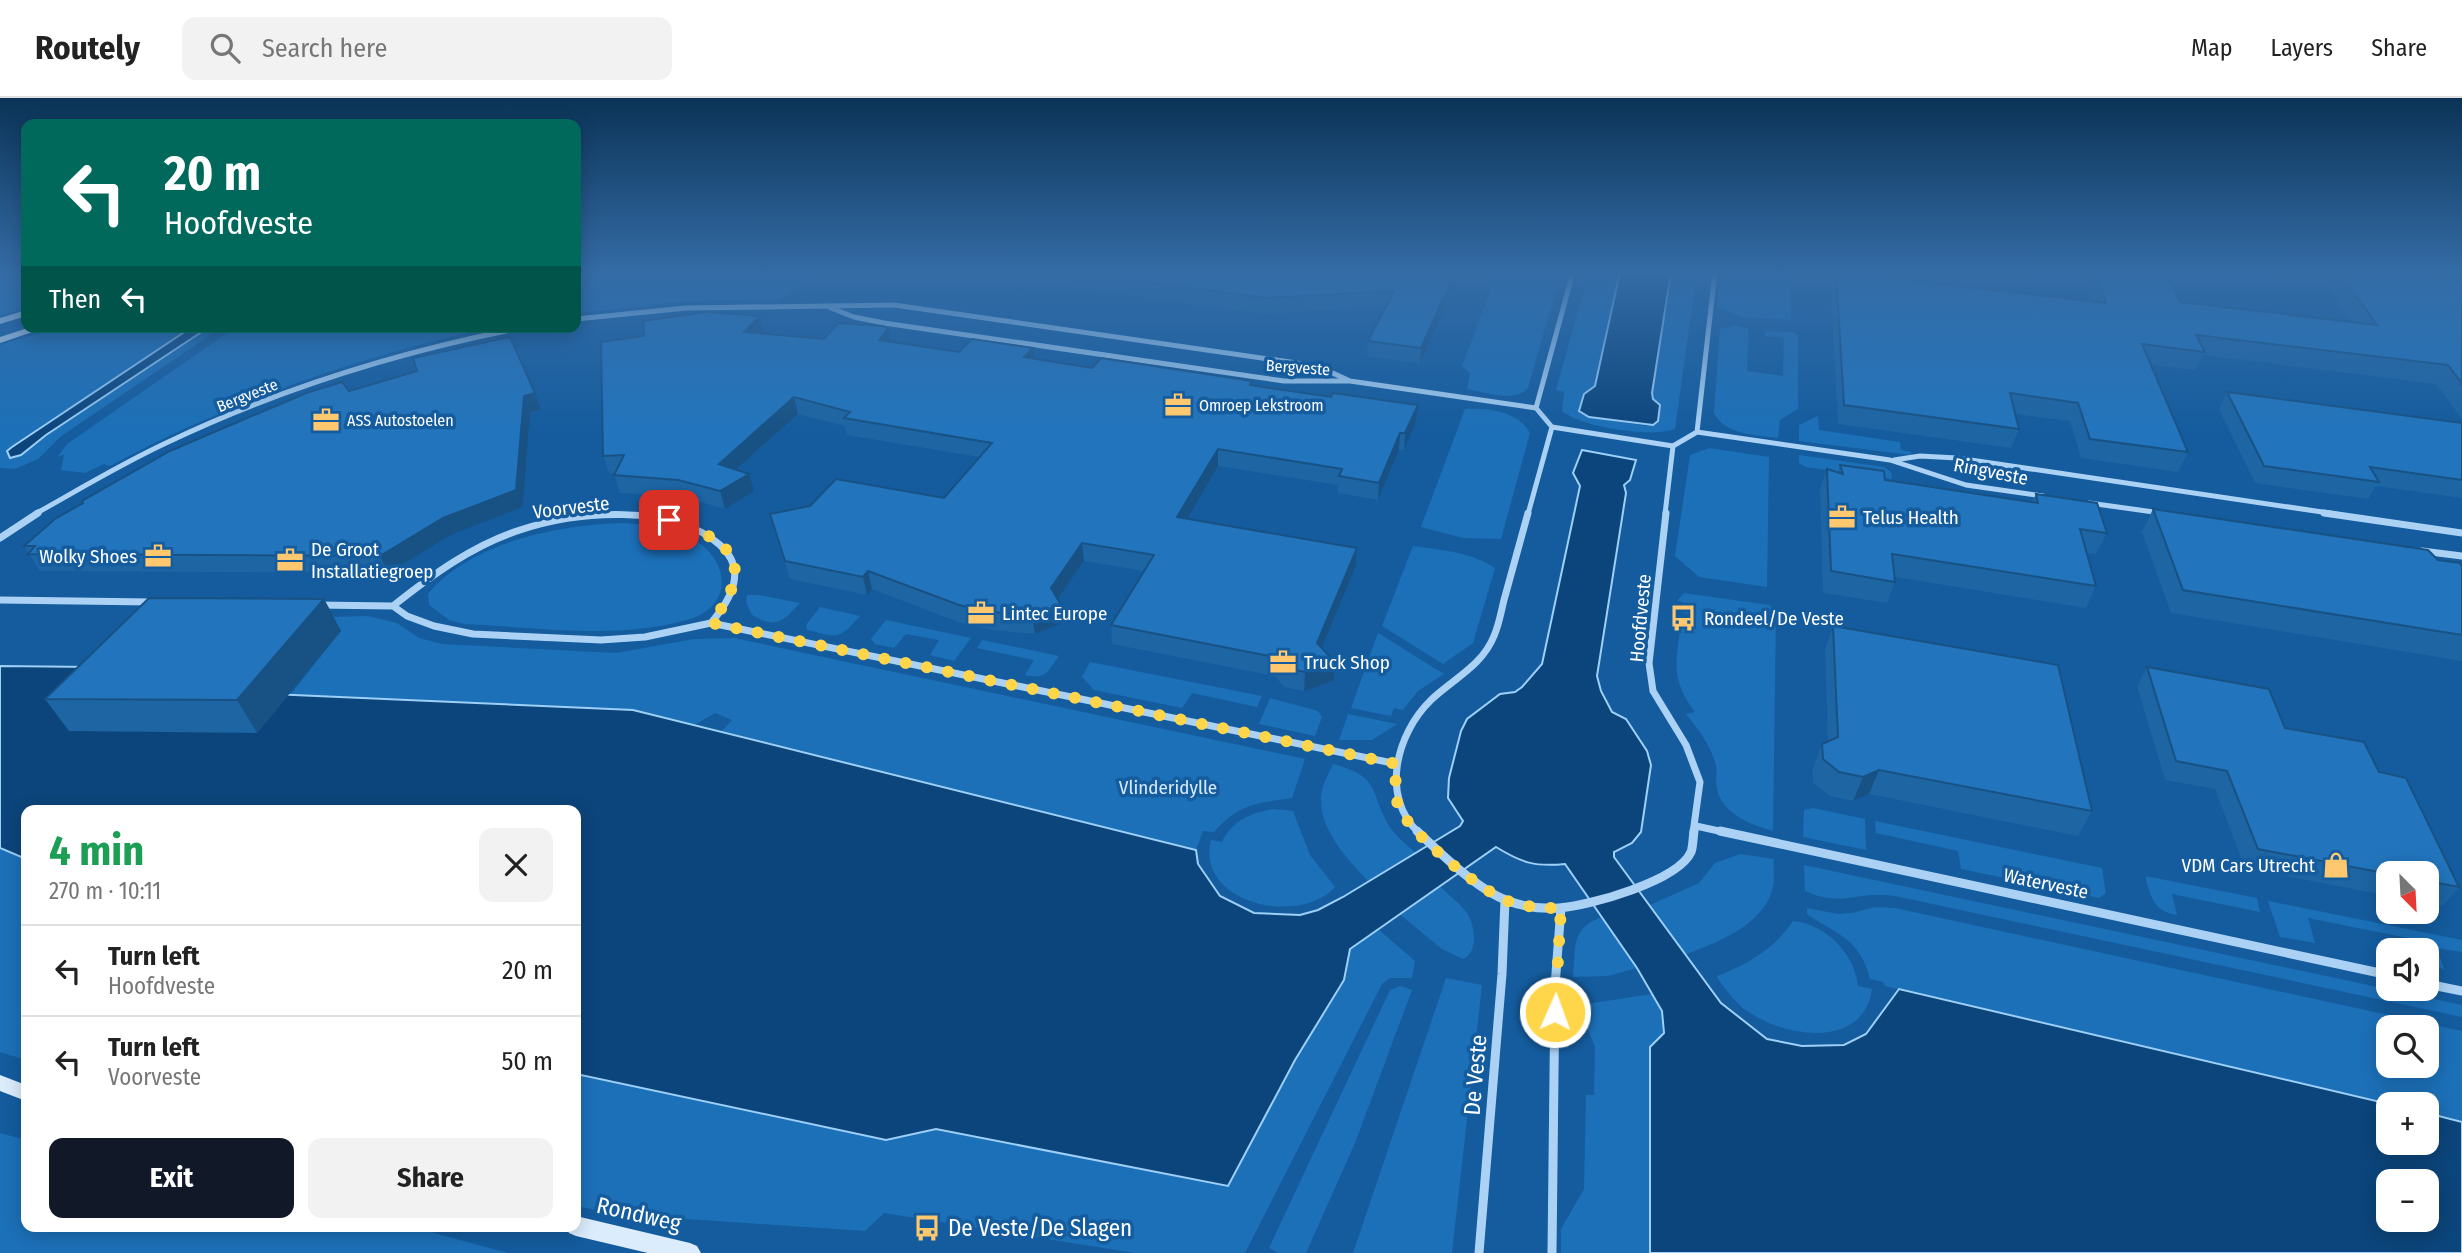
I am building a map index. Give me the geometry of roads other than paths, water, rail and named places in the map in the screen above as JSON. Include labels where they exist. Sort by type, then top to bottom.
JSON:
[{"type":"main road","points":[[0,340],[23,333]]},
{"type":"main road","points":[[0,1083],[21,1091]]},
{"type":"main road","name":"Rondweg","points":[[581,1227],[690,1253]]},
{"type":"street","name":"Bergveste","points":[[904,326],[1284,381],[1350,381],[1536,408]]},
{"type":"street","name":"Bergveste","points":[[1039,326],[1297,363],[1324,369],[1350,381]]},
{"type":"street","points":[[1558,326],[1536,408],[1552,427],[1673,446],[1697,432],[1709,326]]},
{"type":"street","name":"Bergveste","points":[[0,538],[19,523],[166,442],[240,410],[336,374],[434,347],[498,333]]},
{"type":"street","name":"Hoofdveste","points":[[1552,427],[1494,637],[1476,664],[1430,701],[1412,723],[1397,764],[1395,788],[1398,806],[1410,825],[1422,836],[1469,876],[1505,900],[1530,907],[1561,908],[1640,887],[1679,867],[1691,852],[1700,782],[1686,745],[1653,691],[1649,663],[1673,446]]},
{"type":"street","name":"Ringveste","points":[[1697,432],[1890,460],[1966,485],[2049,497]]},
{"type":"street","name":"Ringveste","points":[[1890,460],[1920,456],[1957,458],[2462,533]]},
{"type":"street","points":[[2076,501],[2173,515]]},
{"type":"street","name":"Voorveste","points":[[393,606],[448,564],[520,530],[558,521],[635,516],[669,520],[703,531],[728,552],[737,570],[735,587],[711,623]]},
{"type":"street","points":[[2407,548],[2462,556]]},
{"type":"street","points":[[0,600],[163,603]]},
{"type":"street","points":[[312,604],[393,606],[407,616],[434,626],[473,634],[601,640],[666,634],[711,623],[1397,764]]},
{"type":"street","name":"Waterveste","points":[[1696,827],[2376,972]]},
{"type":"street","name":"De Veste","points":[[1479,1253],[1502,974],[1505,900]]},
{"type":"street","points":[[1552,1253],[1555,986],[1561,908]]},
{"type":"street","points":[[2439,986],[2462,991]]},
{"type":"place","name":"Omroep Lekstroom","points":[[1178,405]]},
{"type":"place","name":"ASS Autostoelen","points":[[326,420]]},
{"type":"place","name":"Telus Health","points":[[1842,517]]},
{"type":"place","name":"Wolky Shoes","points":[[158,556]]},
{"type":"place","name":"De Groot Installatiegroep","points":[[290,560]]},
{"type":"place","name":"Lintec Europe","points":[[981,613]]},
{"type":"place","name":"Rondeel/De Veste","points":[[1683,618]]},
{"type":"place","name":"Truck Shop","points":[[1283,662]]},
{"type":"place","name":"VDM Cars Utrecht","points":[[2336,865]]},
{"type":"place","name":"De Veste/De Slagen","points":[[927,1228]]},
{"type":"park label","name":"Vlinderidylle","points":[[1168,787]]}]
